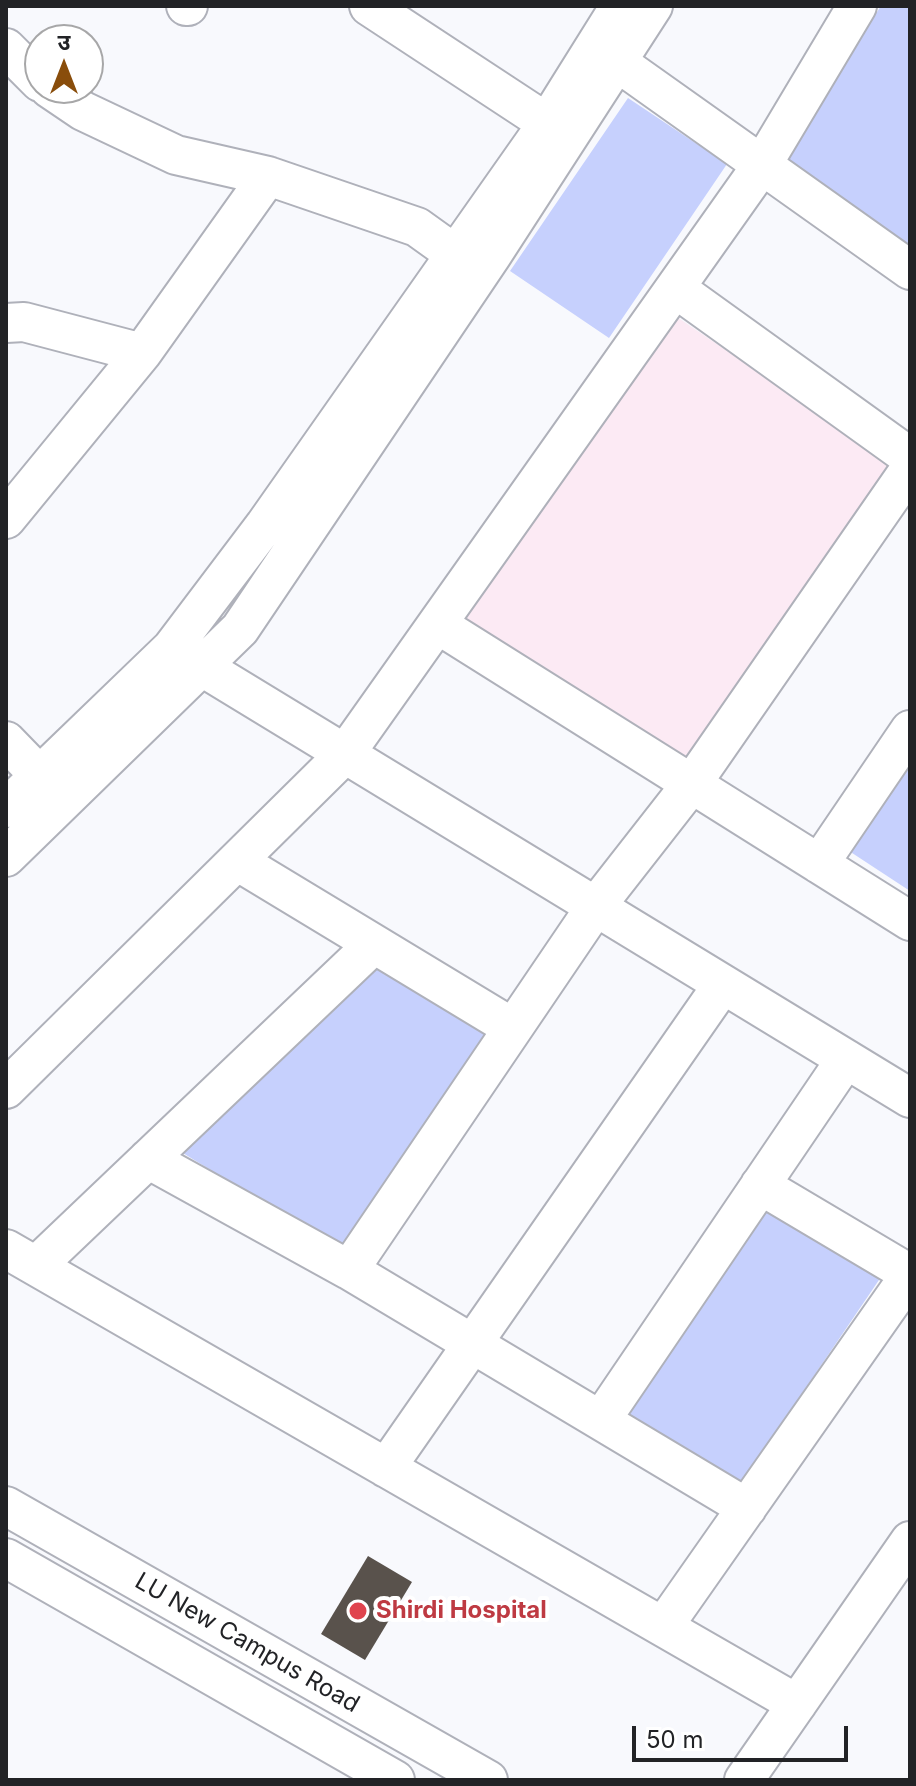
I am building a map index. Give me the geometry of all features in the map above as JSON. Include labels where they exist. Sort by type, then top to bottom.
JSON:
[{"type":"street","points":[[369,6],[412,18],[547,123]]},
{"type":"street","points":[[6,808],[40,776],[187,657],[240,629],[492,255],[606,54],[620,6]]},
{"type":"street","points":[[6,857],[187,657],[265,525],[547,123],[606,54],[653,6]]},
{"type":"street","points":[[6,1089],[345,754],[762,165],[857,6]]},
{"type":"street","points":[[6,48],[24,66]]},
{"type":"street","points":[[606,54],[910,270]]},
{"type":"street","points":[[73,104],[176,155],[268,176],[417,227],[456,255]]},
{"type":"street","points":[[6,519],[142,353],[268,176]]},
{"type":"street","points":[[675,288],[910,457]]},
{"type":"street","points":[[6,323],[24,322],[142,353]]},
{"type":"street","points":[[349,1270],[596,906],[693,782],[910,469]]},
{"type":"street","points":[[437,624],[910,921]]},
{"type":"street","points":[[187,657],[910,1098]]},
{"type":"street","points":[[819,864],[910,730]]},
{"type":"street","points":[[6,741],[40,776]]},
{"type":"street","points":[[237,861],[513,1028]]},
{"type":"street","points":[[374,944],[148,1159],[21,1258],[797,1704]]},
{"type":"street","points":[[386,1468],[723,984]]},
{"type":"street","points":[[601,1420],[846,1059]]},
{"type":"street","points":[[148,1159],[349,1270],[747,1508]]},
{"type":"street","points":[[663,1627],[910,1274],[760,1185]]},
{"type":"street","name":"LU New Campus Road","points":[[6,1506],[488,1780]]},
{"type":"street","points":[[744,1780],[910,1541]]},
{"type":"street","name":"LU New Campus Road","points":[[6,1558],[395,1780]]},
{"type":"shaded area","points":[[881,6],[910,6],[910,245],[779,158]]},
{"type":"shaded area","points":[[628,98],[727,164],[609,338],[510,271]]},
{"type":"shaded area","points":[[674,315],[891,462],[682,767],[465,620]]},
{"type":"shaded area","points":[[910,760],[910,891],[846,849]]},
{"type":"shaded area","points":[[376,966],[495,1036],[344,1252],[178,1150]]},
{"type":"shaded area","points":[[769,1208],[881,1277],[742,1482],[628,1416]]},
{"type":"building","points":[[368,1556],[412,1582],[365,1660],[321,1634]]},
{"type":"place","name":"Shirdi Hospital","points":[[358,1611]]}]
